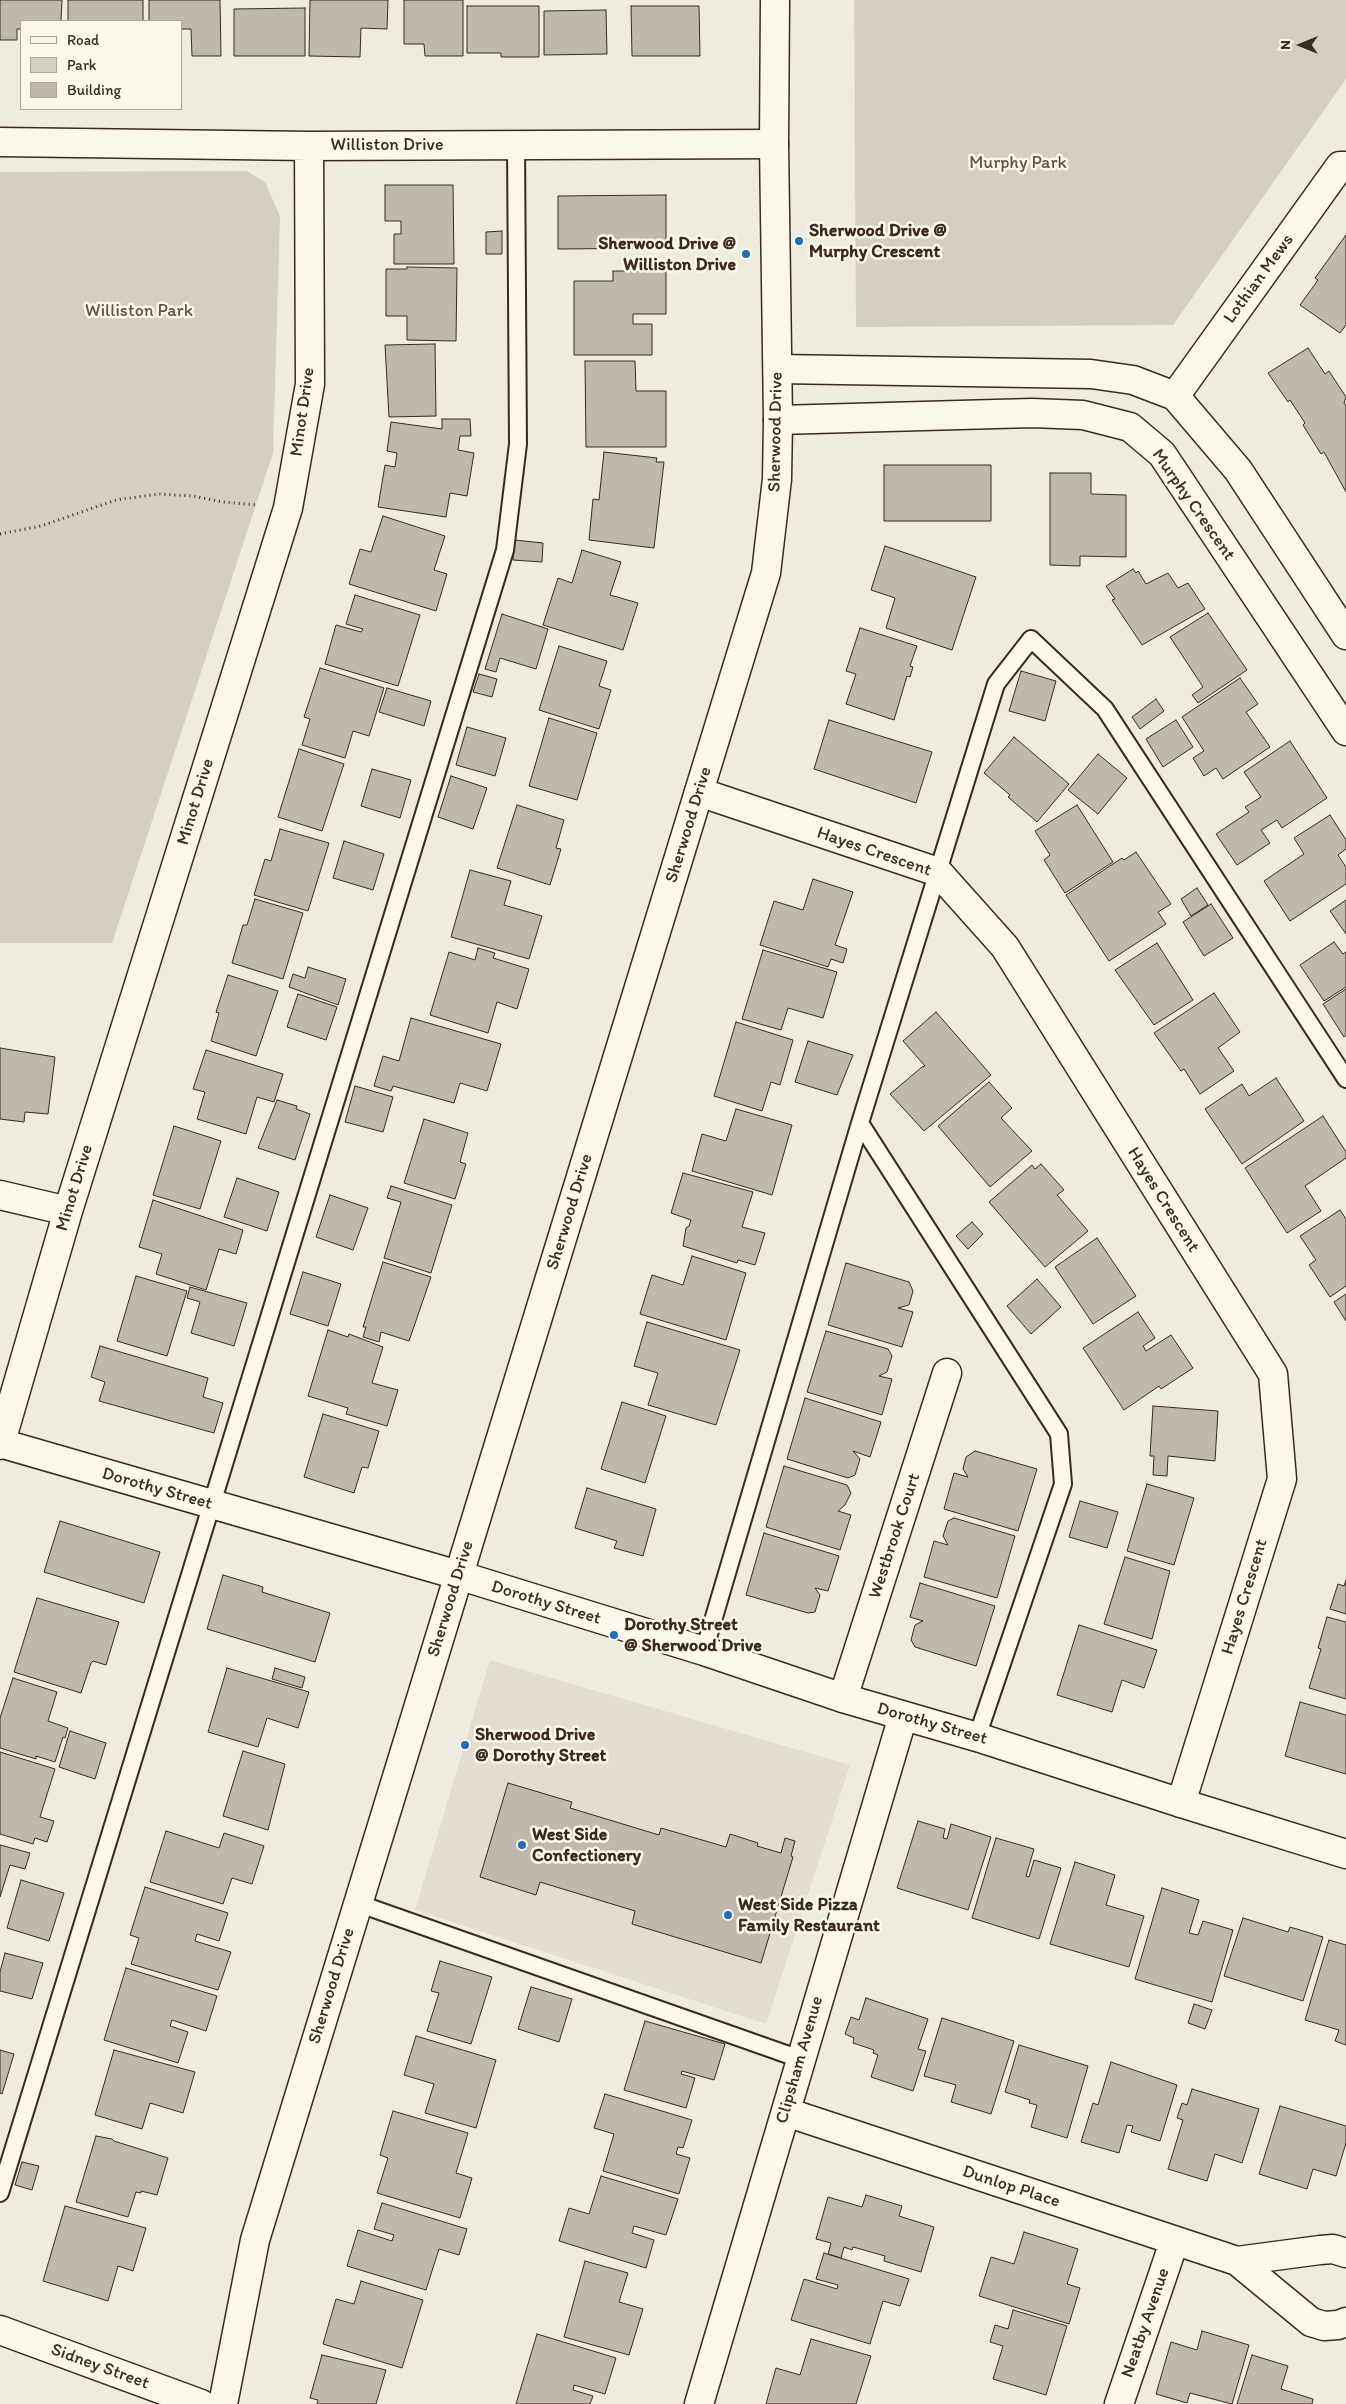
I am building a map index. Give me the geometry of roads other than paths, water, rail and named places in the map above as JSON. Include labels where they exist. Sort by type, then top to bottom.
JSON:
[{"type":"street","name":"Sherwood Drive","points":[[223,2404],[255,2240],[766,573],[777,479],[778,420],[774,144],[775,0]]},
{"type":"street","name":"Williston Drive","points":[[0,142],[309,146],[774,144]]},
{"type":"street","name":"Minot Drive","points":[[0,1444],[68,1211],[288,508],[310,384],[309,146]]},
{"type":"street","name":"Lothian Mews","points":[[1175,396],[1340,166],[1346,166]]},
{"type":"street","points":[[778,369],[1091,374],[1133,380],[1175,396],[1238,470],[1346,635]]},
{"type":"street","name":"Murphy Crescent","points":[[778,420],[1032,413],[1084,415],[1130,427],[1162,454],[1346,731]]},
{"type":"street","name":"Hayes Crescent","points":[[699,792],[938,872],[1005,947],[1273,1374],[1282,1478],[1180,1803]]},
{"type":"street","points":[[0,1195],[68,1211]]},
{"type":"street","name":"Westbrook Court","points":[[843,1698],[946,1374]]},
{"type":"street","name":"Dorothy Street","points":[[0,1444],[458,1575],[704,1651],[843,1698],[977,1736],[1180,1803],[1346,1854]]},
{"type":"street","name":"Clipsham Avenue","points":[[699,2404],[903,1716]]},
{"type":"street","name":"Dunlop Place","points":[[786,2112],[1236,2261],[1311,2322],[1324,2326],[1338,2325],[1346,2322]]},
{"type":"street","name":"Neatby Avenue","points":[[1119,2404],[1174,2242]]},
{"type":"street","name":"Dunlop Place","points":[[1236,2261],[1333,2249],[1346,2253]]},
{"type":"street","name":"Sidney Street","points":[[0,2330],[201,2404]]},
{"type":"lane","points":[[0,2193],[504,550],[518,444],[516,144]]},
{"type":"lane","points":[[704,1651],[860,1123],[996,684],[1031,639],[1104,709],[1346,1079]]},
{"type":"lane","points":[[860,1123],[1058,1434],[1063,1484],[977,1736]]},
{"type":"lane","points":[[357,1903],[800,2059]]},
{"type":"place","name":"Sherwood Drive @ Murphy Crescent","points":[[799,241]]},
{"type":"place","name":"Sherwood Drive @ Williston Drive","points":[[746,254]]},
{"type":"place","name":"Dorothy Street @ Sherwood Drive","points":[[614,1635]]},
{"type":"place","name":"Sherwood Drive @ Dorothy Street","points":[[465,1745]]},
{"type":"place","name":"West Side Confectionery","points":[[522,1845]]},
{"type":"place","name":"West Side Pizza Family Restaurant","points":[[728,1915]]},
{"type":"park label","name":"Murphy Park","points":[[1018,163]]},
{"type":"park label","name":"Williston Park","points":[[139,311]]}]
